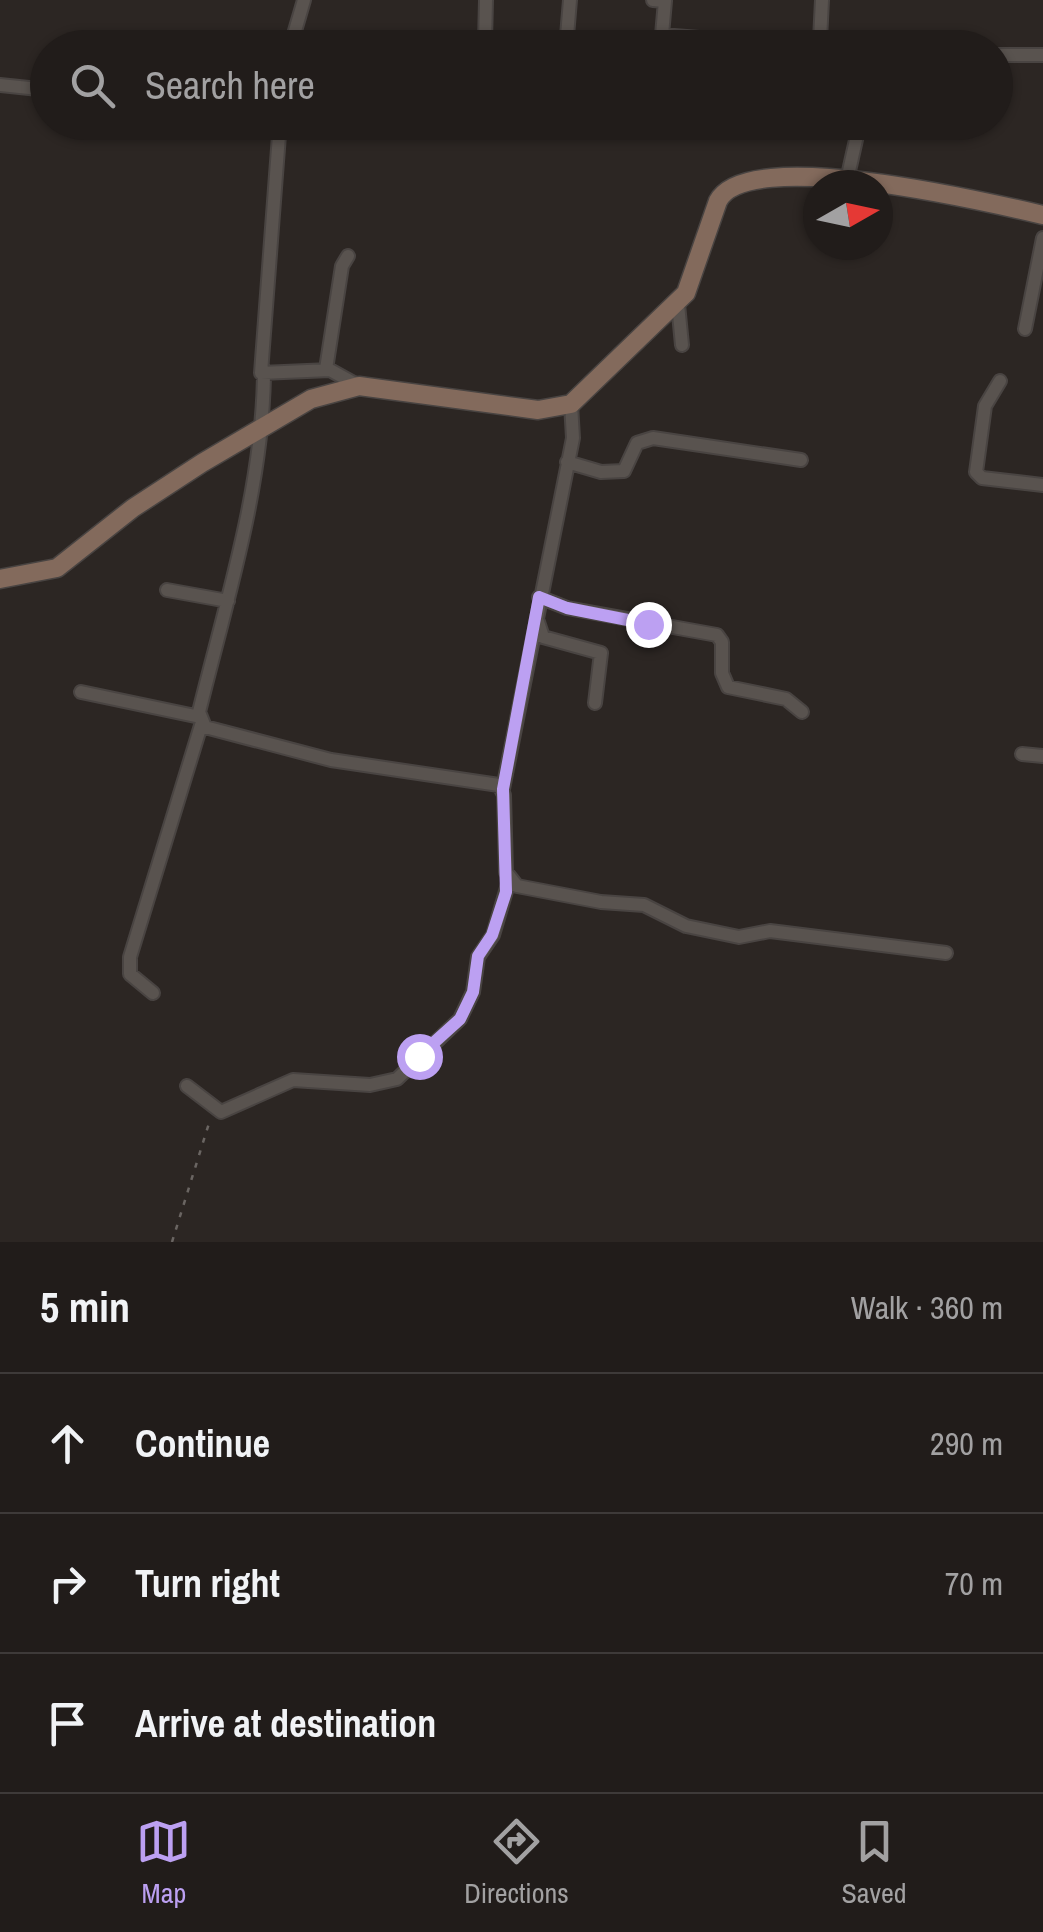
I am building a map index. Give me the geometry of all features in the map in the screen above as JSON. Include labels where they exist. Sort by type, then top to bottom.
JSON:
[{"type":"street","points":[[295,30],[304,0]]},
{"type":"street","points":[[485,30],[486,0]]},
{"type":"street","points":[[568,30],[570,0]]},
{"type":"street","points":[[653,0],[666,2],[663,30]]},
{"type":"street","points":[[820,30],[822,0]]},
{"type":"street","points":[[1013,55],[1043,55]]},
{"type":"street","points":[[0,85],[30,88]]},
{"type":"street","points":[[153,993],[130,974],[130,958],[201,719],[264,428],[264,376],[260,368],[275,140]]},
{"type":"street","points":[[849,170],[856,140]]},
{"type":"street","points":[[0,579],[58,568],[144,501],[321,394],[359,386],[538,410],[571,404],[678,304],[692,281],[714,211],[729,186],[764,176],[803,178]]},
{"type":"street","points":[[893,188],[1043,215]]},
{"type":"street","points":[[1024,329],[1043,238]]},
{"type":"street","points":[[326,369],[342,266],[348,256]]},
{"type":"street","points":[[678,304],[682,346]]},
{"type":"street","points":[[264,376],[326,369],[349,376],[359,386]]},
{"type":"street","points":[[1000,381],[985,406],[976,472],[982,478],[1043,485]]},
{"type":"street","points":[[187,1086],[216,1112],[293,1080],[370,1085],[398,1079],[460,1019],[473,992],[478,956],[492,935],[509,880],[503,789],[575,419],[571,404]]},
{"type":"street","points":[[567,462],[601,472],[624,471],[637,443],[653,438],[802,460]]},
{"type":"street","points":[[167,590],[228,601]]},
{"type":"street","points":[[537,604],[543,636],[601,654],[595,703]]},
{"type":"street","points":[[537,604],[717,636],[722,642],[722,673],[728,687],[786,699],[802,712]]},
{"type":"street","points":[[81,692],[201,719],[331,760],[494,784],[503,789]]},
{"type":"street","points":[[1022,754],[1043,756]]},
{"type":"street","points":[[509,880],[600,902],[656,908],[686,926],[739,937],[770,931],[946,953]]},
{"type":"path","points":[[172,1242],[202,1137],[216,1112]]},
{"type":"route","points":[[419,1056],[460,1019],[469,1003],[478,956],[492,935],[506,892],[509,880],[503,789],[509,776],[539,597],[567,608],[648,624]]}]
